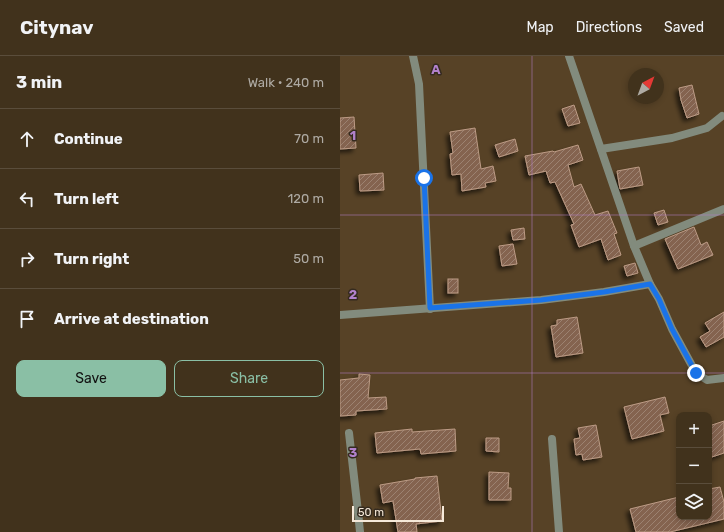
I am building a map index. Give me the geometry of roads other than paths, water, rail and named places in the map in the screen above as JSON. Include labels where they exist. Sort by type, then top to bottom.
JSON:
[{"type":"street","points":[[413,56],[419,84],[430,308]]},
{"type":"street","points":[[569,56],[634,246],[650,284],[696,373],[707,380],[724,378]]},
{"type":"street","points":[[601,149],[672,138],[707,128],[722,116]]},
{"type":"street","points":[[634,246],[724,209]]},
{"type":"street","points":[[340,315],[541,300],[604,292],[650,284]]},
{"type":"street","points":[[349,433],[360,532]]},
{"type":"street","points":[[552,439],[559,532]]}]
